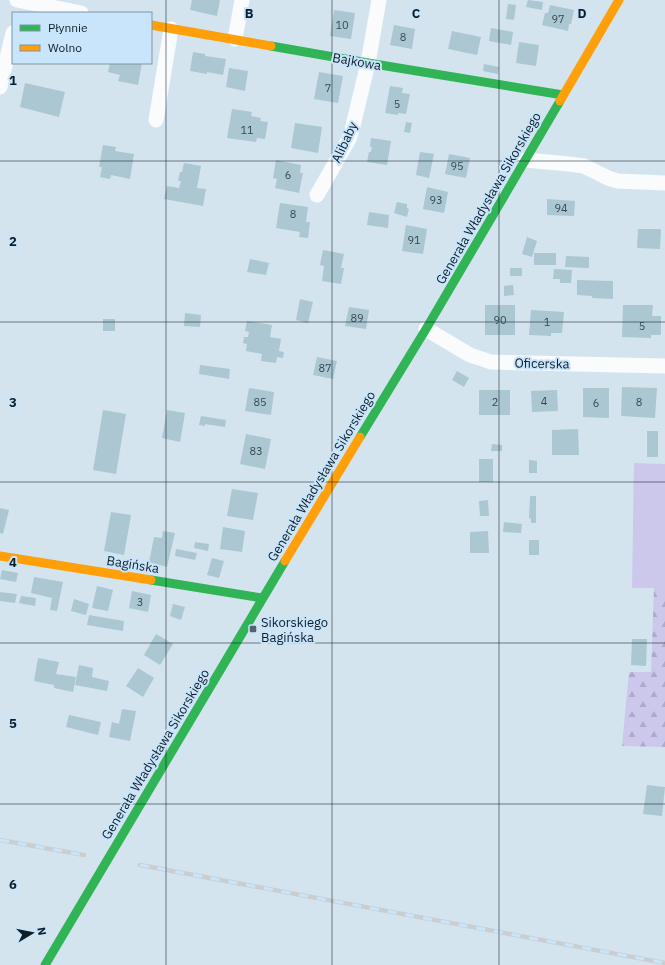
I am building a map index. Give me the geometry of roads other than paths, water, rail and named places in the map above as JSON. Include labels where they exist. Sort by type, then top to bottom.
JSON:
[{"type":"street","points":[[235,39],[242,0]]},
{"type":"street","name":"Alibaby","points":[[317,195],[352,130],[368,63],[379,0]]},
{"type":"street","name":"Generała Władysława Sikorskiego","points":[[45,965],[262,598],[426,329],[619,0]]},
{"type":"street","points":[[18,5],[73,12]]},
{"type":"street","name":"Bajkowa","points":[[152,25],[563,95]]},
{"type":"street","points":[[156,120],[171,29]]},
{"type":"street","points":[[0,87],[12,37]]},
{"type":"street","points":[[525,160],[584,166],[618,182],[665,183]]},
{"type":"street","name":"Oficerska","points":[[426,329],[470,354],[491,362],[665,366]]},
{"type":"street","name":"Bagińska","points":[[0,556],[262,598]]},
{"type":"railway","points":[[0,840],[84,855]]},
{"type":"railway","points":[[140,865],[665,963]]},
{"type":"place","name":"Sikorskiego Bagińska","points":[[253,629]]}]
